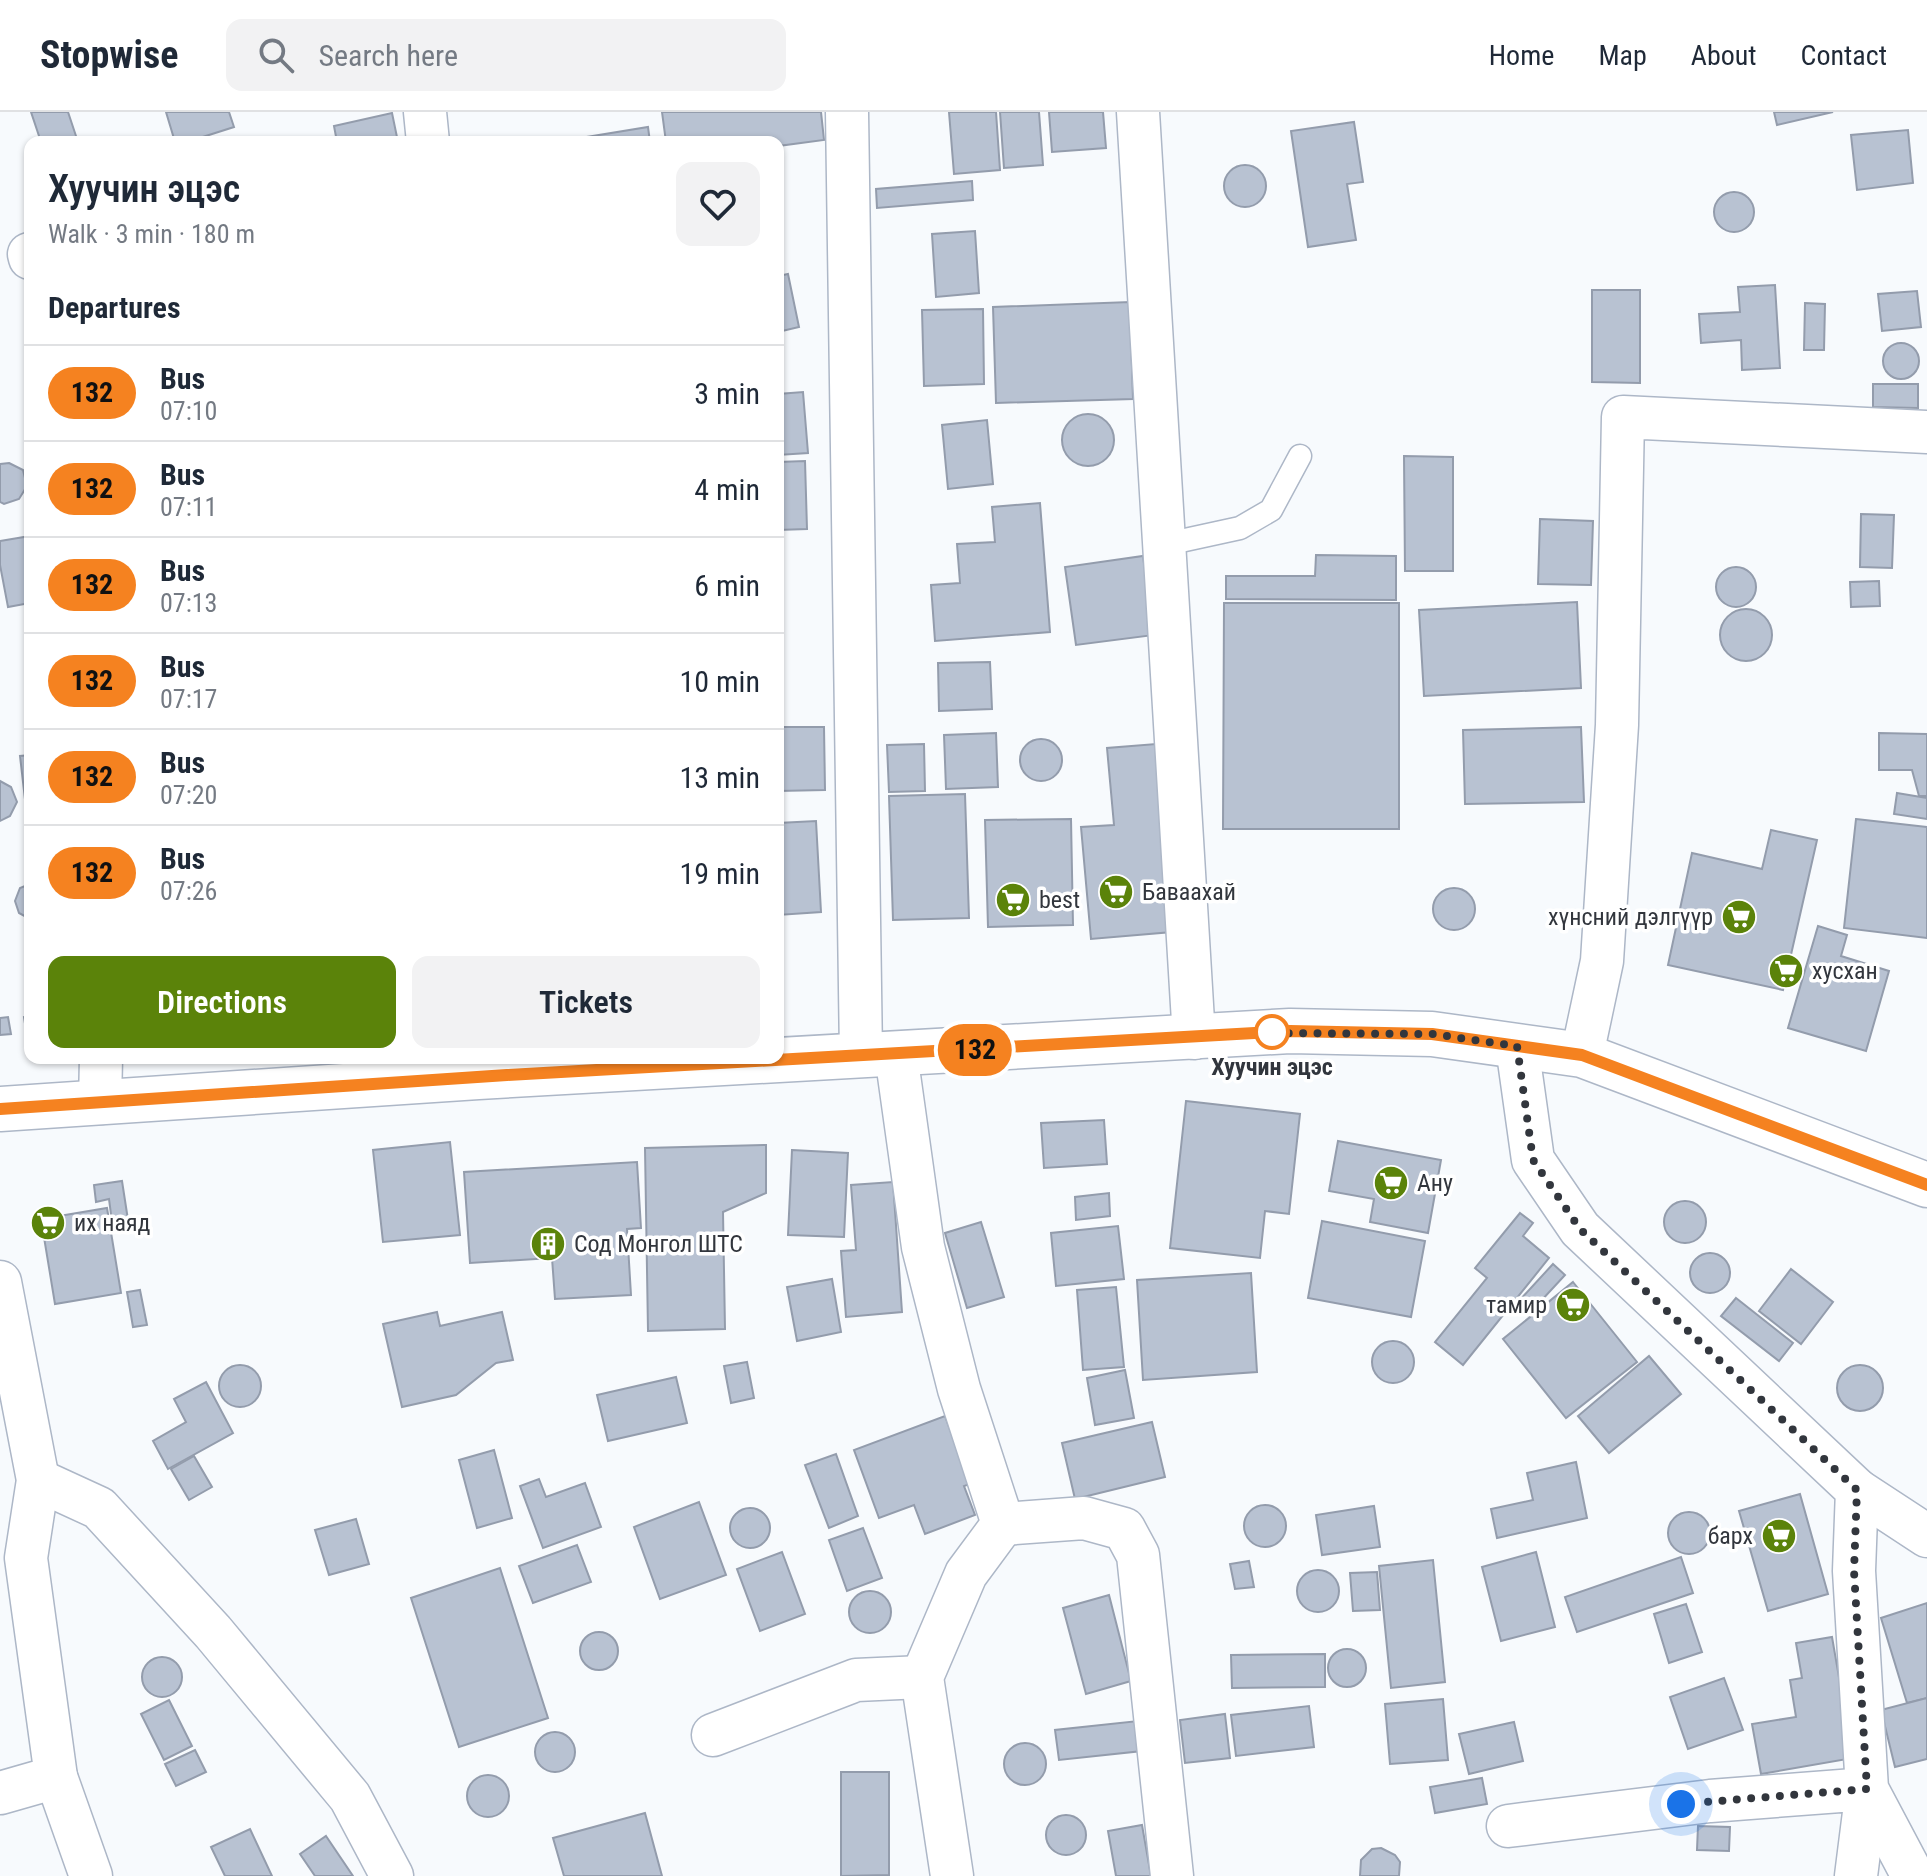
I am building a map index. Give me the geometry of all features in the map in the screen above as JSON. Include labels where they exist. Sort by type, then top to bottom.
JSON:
[{"type":"main road","points":[[784,1057],[1290,1031],[1401,1033],[1582,1055],[1927,1185]]},
{"type":"main road","points":[[0,1109],[100,1103],[477,1068],[592,1064]]},
{"type":"street","points":[[425,112],[427,136]]},
{"type":"street","points":[[847,112],[879,1054],[959,1389],[1003,1524]]},
{"type":"street","points":[[1138,112],[1194,1038]]},
{"type":"street","points":[[1582,1055],[1602,961],[1617,725],[1623,417],[1927,432]]},
{"type":"street","points":[[1517,1046],[1533,1160],[1580,1229],[1857,1490],[1927,1536]]},
{"type":"street","points":[[100,1103],[101,1064]]},
{"type":"street","points":[[0,1282],[38,1480],[26,1558],[56,1777],[91,1876]]},
{"type":"street","points":[[38,1480],[99,1508],[213,1632],[350,1797],[392,1876]]},
{"type":"street","points":[[1856,1876],[1867,1789],[1854,1571],[1857,1490]]},
{"type":"street","points":[[952,1876],[922,1677],[966,1574],[1003,1524],[1084,1518],[1124,1529],[1138,1555],[1172,1876]]},
{"type":"street","points":[[713,1735],[856,1680],[922,1677]]},
{"type":"street","points":[[0,1793],[56,1777]]},
{"type":"street","points":[[1508,1826],[1710,1801],[1867,1789]]},
{"type":"street","points":[[1867,1789],[1913,1876]]},
{"type":"lane","points":[[1162,545],[1240,528],[1271,510],[1300,456]]},
{"type":"building","points":[[31,112],[68,112],[76,136],[39,136]]},
{"type":"building","points":[[166,112],[229,112],[234,127],[206,136],[173,136]]},
{"type":"building","points":[[662,112],[821,112],[824,140],[784,145],[784,136],[665,136]]},
{"type":"building","points":[[949,112],[996,112],[1000,170],[954,174]]},
{"type":"building","points":[[1000,112],[1039,112],[1043,165],[1004,168]]},
{"type":"building","points":[[1049,112],[1103,112],[1106,148],[1052,152]]},
{"type":"building","points":[[1774,112],[1833,112],[1777,125]]},
{"type":"building","points":[[392,113],[397,136],[336,136],[334,126]]},
{"type":"building","points":[[1354,122],[1363,182],[1347,184],[1356,240],[1308,247],[1291,131]]},
{"type":"building","points":[[648,127],[649,136],[593,136]]},
{"type":"building","points":[[1908,130],[1913,183],[1857,190],[1851,135]]},
{"type":"building","points":[[1245,165],[1260,171],[1266,186],[1260,201],[1245,207],[1230,201],[1224,186],[1230,171]]},
{"type":"building","points":[[972,181],[973,200],[877,208],[876,189]]},
{"type":"building","points":[[1734,192],[1748,198],[1754,212],[1748,226],[1734,232],[1720,226],[1714,212],[1720,198]]},
{"type":"building","points":[[975,231],[979,293],[936,297],[932,234]]},
{"type":"building","points":[[788,274],[799,327],[784,331],[784,275]]},
{"type":"building","points":[[1775,285],[1780,368],[1742,370],[1741,340],[1701,343],[1699,314],[1740,312],[1738,287]]},
{"type":"building","points":[[1592,290],[1640,290],[1640,383],[1592,382]]},
{"type":"building","points":[[1917,291],[1921,327],[1882,331],[1878,294]]},
{"type":"building","points":[[1130,302],[1133,399],[996,403],[993,307]]},
{"type":"building","points":[[1805,303],[1825,304],[1824,350],[1804,350]]},
{"type":"building","points":[[983,309],[984,384],[924,386],[922,310]]},
{"type":"building","points":[[1901,343],[1913,349],[1919,361],[1913,373],[1901,379],[1889,373],[1883,361],[1889,349]]},
{"type":"building","points":[[1873,384],[1918,384],[1918,408],[1873,407]]},
{"type":"building","points":[[803,392],[808,453],[784,455],[784,394]]},
{"type":"building","points":[[1088,414],[1106,422],[1114,440],[1106,458],[1088,466],[1070,458],[1062,440],[1070,422]]},
{"type":"building","points":[[987,420],[993,484],[948,489],[942,425]]},
{"type":"building","points":[[1404,456],[1453,457],[1453,571],[1405,571]]},
{"type":"building","points":[[805,461],[807,529],[784,530],[784,462]]},
{"type":"building","points":[[9,463],[23,470],[24,474],[24,491],[19,499],[4,504],[0,502],[0,464]]},
{"type":"building","points":[[1040,503],[1050,632],[935,641],[931,585],[960,583],[957,544],[995,542],[992,507]]},
{"type":"building","points":[[1861,514],[1894,515],[1892,568],[1860,567]]},
{"type":"building","points":[[1540,519],[1593,521],[1591,585],[1538,584]]},
{"type":"building","points":[[24,537],[24,604],[8,607],[0,565],[0,541]]},
{"type":"building","points":[[1316,555],[1396,556],[1396,600],[1226,599],[1226,576],[1315,576]]},
{"type":"building","points":[[1143,556],[1154,635],[1076,645],[1065,567]]},
{"type":"building","points":[[1736,567],[1750,573],[1756,587],[1750,601],[1736,607],[1722,601],[1716,587],[1722,573]]},
{"type":"building","points":[[1879,581],[1880,606],[1851,607],[1850,582]]},
{"type":"building","points":[[1577,602],[1581,688],[1424,696],[1419,610]]},
{"type":"building","points":[[1224,603],[1399,603],[1399,829],[1223,829]]},
{"type":"building","points":[[1746,609],[1765,616],[1772,635],[1765,654],[1746,661],[1727,654],[1720,635],[1727,616]]},
{"type":"building","points":[[990,662],[992,709],[939,711],[938,663]]},
{"type":"building","points":[[784,727],[824,727],[825,790],[784,791]]},
{"type":"building","points":[[1581,727],[1584,802],[1465,804],[1463,730]]},
{"type":"building","points":[[996,733],[998,787],[946,789],[944,735]]},
{"type":"building","points":[[1879,733],[1927,734],[1927,796],[1919,796],[1912,770],[1879,770]]},
{"type":"building","points":[[1041,739],[1056,745],[1062,760],[1056,775],[1041,781],[1026,775],[1020,760],[1026,745]]},
{"type":"building","points":[[924,744],[925,791],[889,792],[887,745]]},
{"type":"building","points":[[1156,744],[1172,932],[1091,939],[1081,827],[1114,825],[1107,748]]},
{"type":"building","points":[[20,756],[24,756],[24,791]]},
{"type":"building","points":[[0,781],[11,787],[17,802],[10,816],[0,821]]},
{"type":"building","points":[[1897,793],[1927,798],[1927,819],[1894,814]]},
{"type":"building","points":[[965,794],[969,918],[893,920],[889,796]]},
{"type":"building","points":[[1071,819],[1073,925],[988,927],[985,820]]},
{"type":"building","points":[[1856,819],[1927,827],[1927,938],[1844,928]]},
{"type":"building","points":[[816,821],[821,912],[784,915],[784,823]]},
{"type":"building","name":"хүнсний дэлгүүр","points":[[1771,830],[1817,840],[1783,990],[1668,965],[1692,853],[1762,869]]},
{"type":"building","points":[[24,886],[24,916],[19,913],[15,901],[20,888]]},
{"type":"building","points":[[1454,888],[1469,894],[1475,909],[1469,924],[1454,930],[1439,924],[1433,909],[1439,894]]},
{"type":"building","points":[[1818,926],[1847,935],[1841,956],[1889,971],[1866,1051],[1788,1028]]},
{"type":"building","points":[[8,1017],[11,1034],[0,1035],[0,1018]]},
{"type":"building","points":[[1186,1101],[1300,1114],[1289,1214],[1265,1211],[1260,1258],[1170,1248]]},
{"type":"building","points":[[1104,1120],[1107,1164],[1044,1168],[1041,1123]]},
{"type":"building","points":[[1338,1141],[1441,1160],[1428,1233],[1370,1222],[1374,1199],[1329,1191]]},
{"type":"building","points":[[450,1142],[460,1235],[383,1242],[373,1150]]},
{"type":"building","points":[[766,1145],[766,1193],[723,1212],[725,1329],[648,1331],[645,1148]]},
{"type":"building","points":[[792,1150],[848,1153],[844,1237],[788,1235]]},
{"type":"building","name":"Сод Монгол ШТС","points":[[637,1162],[641,1228],[627,1229],[631,1295],[555,1299],[552,1258],[470,1263],[464,1172]]},
{"type":"building","points":[[122,1181],[128,1220],[112,1222],[109,1199],[96,1202],[94,1185]]},
{"type":"building","points":[[893,1182],[902,1312],[846,1317],[841,1251],[856,1250],[851,1185]]},
{"type":"building","points":[[1109,1193],[1110,1216],[1076,1220],[1075,1197]]},
{"type":"building","points":[[1685,1201],[1700,1207],[1706,1222],[1700,1237],[1685,1243],[1670,1237],[1664,1222],[1670,1207]]},
{"type":"building","points":[[107,1208],[121,1293],[55,1304],[41,1219]]},
{"type":"building","points":[[1520,1213],[1533,1223],[1523,1236],[1549,1258],[1463,1365],[1435,1342],[1487,1278],[1475,1268]]},
{"type":"building","points":[[1322,1221],[1425,1241],[1411,1317],[1308,1298]]},
{"type":"building","points":[[981,1222],[1004,1297],[967,1308],[945,1233]]},
{"type":"building","points":[[1118,1226],[1124,1279],[1056,1286],[1051,1233]]},
{"type":"building","points":[[1710,1253],[1724,1259],[1730,1273],[1724,1287],[1710,1293],[1696,1287],[1690,1273],[1696,1259]]},
{"type":"building","points":[[1553,1264],[1565,1275],[1528,1315],[1517,1303]]},
{"type":"building","points":[[1791,1269],[1833,1302],[1801,1344],[1759,1311]]},
{"type":"building","points":[[1251,1273],[1257,1372],[1143,1380],[1137,1280]]},
{"type":"building","points":[[832,1279],[841,1332],[797,1341],[787,1287]]},
{"type":"building","points":[[1573,1282],[1637,1362],[1566,1418],[1503,1339]]},
{"type":"building","points":[[1116,1287],[1124,1367],[1083,1370],[1077,1290]]},
{"type":"building","points":[[140,1290],[147,1325],[133,1327],[127,1292]]},
{"type":"building","points":[[1736,1298],[1793,1343],[1779,1361],[1721,1316]]},
{"type":"building","points":[[437,1312],[440,1326],[502,1312],[513,1360],[496,1363],[456,1395],[402,1407],[383,1324]]},
{"type":"building","points":[[1393,1341],[1408,1347],[1414,1362],[1408,1377],[1393,1383],[1378,1377],[1372,1362],[1378,1347]]},
{"type":"building","points":[[1649,1356],[1681,1394],[1609,1453],[1578,1416]]},
{"type":"building","points":[[747,1362],[754,1398],[731,1403],[724,1366]]},
{"type":"building","points":[[240,1365],[255,1371],[261,1386],[255,1401],[240,1407],[225,1401],[219,1386],[225,1371]]},
{"type":"building","points":[[1860,1365],[1877,1371],[1883,1388],[1877,1405],[1860,1411],[1843,1405],[1837,1388],[1843,1371]]},
{"type":"building","points":[[1125,1370],[1134,1418],[1095,1425],[1087,1378]]},
{"type":"building","points":[[676,1377],[687,1423],[608,1441],[597,1395]]},
{"type":"building","points":[[206,1382],[233,1433],[168,1469],[153,1441],[186,1422],[174,1399]]},
{"type":"building","points":[[945,1416],[970,1484],[964,1486],[975,1515],[925,1534],[914,1505],[879,1518],[854,1450]]},
{"type":"building","points":[[1152,1422],[1165,1477],[1075,1499],[1062,1443]]},
{"type":"building","points":[[494,1450],[512,1518],[477,1528],[459,1460]]},
{"type":"building","points":[[836,1454],[858,1516],[829,1528],[805,1465]]},
{"type":"building","points":[[194,1456],[212,1487],[189,1500],[171,1469]]},
{"type":"building","points":[[1576,1462],[1587,1518],[1497,1538],[1491,1509],[1533,1500],[1527,1473]]},
{"type":"building","points":[[539,1479],[546,1497],[585,1483],[601,1527],[543,1548],[520,1486]]},
{"type":"building","name":"барх","points":[[1800,1494],[1828,1594],[1768,1611],[1739,1511]]},
{"type":"building","points":[[699,1502],[726,1575],[660,1599],[634,1527]]},
{"type":"building","points":[[1265,1505],[1280,1511],[1286,1526],[1280,1541],[1265,1547],[1250,1541],[1244,1526],[1250,1511]]},
{"type":"building","points":[[1374,1506],[1380,1547],[1322,1555],[1316,1515]]},
{"type":"building","points":[[750,1508],[764,1514],[770,1528],[764,1542],[750,1548],[736,1542],[730,1528],[736,1514]]},
{"type":"building","points":[[1689,1512],[1704,1518],[1710,1533],[1704,1548],[1689,1554],[1674,1548],[1668,1533],[1674,1518]]},
{"type":"building","points":[[356,1519],[369,1564],[329,1575],[315,1530]]},
{"type":"building","points":[[863,1528],[882,1578],[847,1591],[829,1540]]},
{"type":"building","points":[[577,1545],[591,1582],[533,1603],[519,1566]]},
{"type":"building","points":[[782,1552],[805,1614],[760,1631],[737,1569]]},
{"type":"building","points":[[1536,1552],[1555,1627],[1501,1641],[1482,1567]]},
{"type":"building","points":[[1681,1557],[1693,1593],[1577,1632],[1565,1597]]},
{"type":"building","points":[[1433,1560],[1445,1682],[1391,1688],[1379,1566]]},
{"type":"building","points":[[1249,1561],[1254,1587],[1235,1589],[1230,1564]]},
{"type":"building","points":[[500,1568],[548,1718],[459,1747],[411,1598]]},
{"type":"building","points":[[1318,1570],[1333,1576],[1339,1591],[1333,1606],[1318,1612],[1303,1606],[1297,1591],[1303,1576]]},
{"type":"building","points":[[1377,1572],[1380,1610],[1353,1611],[1350,1573]]},
{"type":"building","points":[[870,1591],[885,1597],[891,1612],[885,1627],[870,1633],[855,1627],[849,1612],[855,1597]]},
{"type":"building","points":[[1109,1595],[1131,1681],[1086,1694],[1063,1608]]},
{"type":"building","points":[[1927,1603],[1927,1698],[1907,1703],[1881,1618]]},
{"type":"building","points":[[1686,1604],[1702,1652],[1669,1663],[1654,1614]]},
{"type":"building","points":[[599,1632],[612,1638],[618,1651],[612,1664],[599,1670],[586,1664],[580,1651],[586,1638]]},
{"type":"building","points":[[1832,1637],[1853,1758],[1761,1774],[1752,1724],[1796,1717],[1790,1680],[1802,1678],[1796,1643]]},
{"type":"building","points":[[1347,1649],[1361,1654],[1366,1668],[1361,1682],[1347,1687],[1333,1682],[1328,1668],[1333,1654]]},
{"type":"building","points":[[1325,1654],[1325,1687],[1232,1688],[1231,1655]]},
{"type":"building","points":[[162,1657],[176,1663],[182,1677],[176,1691],[162,1697],[148,1691],[142,1677],[148,1663]]},
{"type":"building","points":[[1724,1678],[1743,1730],[1688,1749],[1670,1697]]},
{"type":"building","points":[[1927,1698],[1927,1759],[1895,1767],[1881,1710]]},
{"type":"building","points":[[1443,1699],[1448,1760],[1390,1764],[1385,1704]]},
{"type":"building","points":[[169,1700],[192,1746],[164,1760],[141,1714]]},
{"type":"building","points":[[1309,1706],[1314,1747],[1236,1756],[1231,1715]]},
{"type":"building","points":[[1225,1714],[1230,1758],[1185,1763],[1180,1720]]},
{"type":"building","points":[[1138,1721],[1142,1751],[1059,1760],[1055,1730]]},
{"type":"building","points":[[1514,1722],[1523,1761],[1469,1774],[1459,1734]]},
{"type":"building","points":[[555,1732],[569,1738],[575,1752],[569,1766],[555,1772],[541,1766],[535,1752],[541,1738]]},
{"type":"building","points":[[1025,1743],[1040,1749],[1046,1764],[1040,1779],[1025,1785],[1010,1779],[1004,1764],[1010,1749]]},
{"type":"building","points":[[195,1750],[206,1772],[176,1786],[165,1764]]},
{"type":"building","points":[[841,1772],[889,1772],[889,1875],[841,1876]]},
{"type":"building","points":[[488,1775],[503,1781],[509,1796],[503,1811],[488,1817],[473,1811],[467,1796],[473,1781]]},
{"type":"building","points":[[1482,1778],[1487,1804],[1435,1813],[1430,1787]]},
{"type":"building","points":[[645,1813],[662,1876],[564,1876],[553,1838]]},
{"type":"building","points":[[1066,1815],[1080,1821],[1086,1835],[1080,1849],[1066,1855],[1052,1849],[1046,1835],[1052,1821]]},
{"type":"building","points":[[1142,1825],[1151,1876],[1116,1876],[1108,1831]]},
{"type":"building","points":[[1698,1826],[1730,1827],[1729,1851],[1697,1850]]},
{"type":"building","points":[[250,1829],[272,1876],[225,1876],[211,1847]]},
{"type":"building","points":[[326,1836],[353,1876],[315,1876],[300,1854]]},
{"type":"building","points":[[1381,1848],[1395,1855],[1400,1862],[1399,1876],[1360,1876],[1361,1860],[1372,1849]]},
{"type":"bus line","name":"132","points":[[784,1059],[1290,1031],[1432,1034],[1582,1055],[1927,1185]]},
{"type":"bus line","name":"132","points":[[0,1109],[702,1064]]},
{"type":"place","name":"Баваахай","points":[[1116,892]]},
{"type":"place","name":"best","points":[[1013,900]]},
{"type":"place","name":"хүнсний дэлгүүр","points":[[1739,917]]},
{"type":"place","name":"хусхан","points":[[1786,971]]},
{"type":"place","name":"Хуучин эцэс","points":[[1272,1032]]},
{"type":"place","name":"Ану","points":[[1391,1183]]},
{"type":"place","name":"их наяд","points":[[48,1223]]},
{"type":"place","name":"Сод Монгол ШТС","points":[[548,1244]]},
{"type":"place","name":"тамир","points":[[1573,1305]]},
{"type":"place","name":"барх","points":[[1779,1536]]},
{"type":"route","points":[[1272,1032],[1266,1033],[1432,1034],[1517,1046],[1522,1102],[1533,1160],[1580,1229],[1706,1352],[1857,1490],[1854,1571],[1867,1789],[1681,1804]]}]
